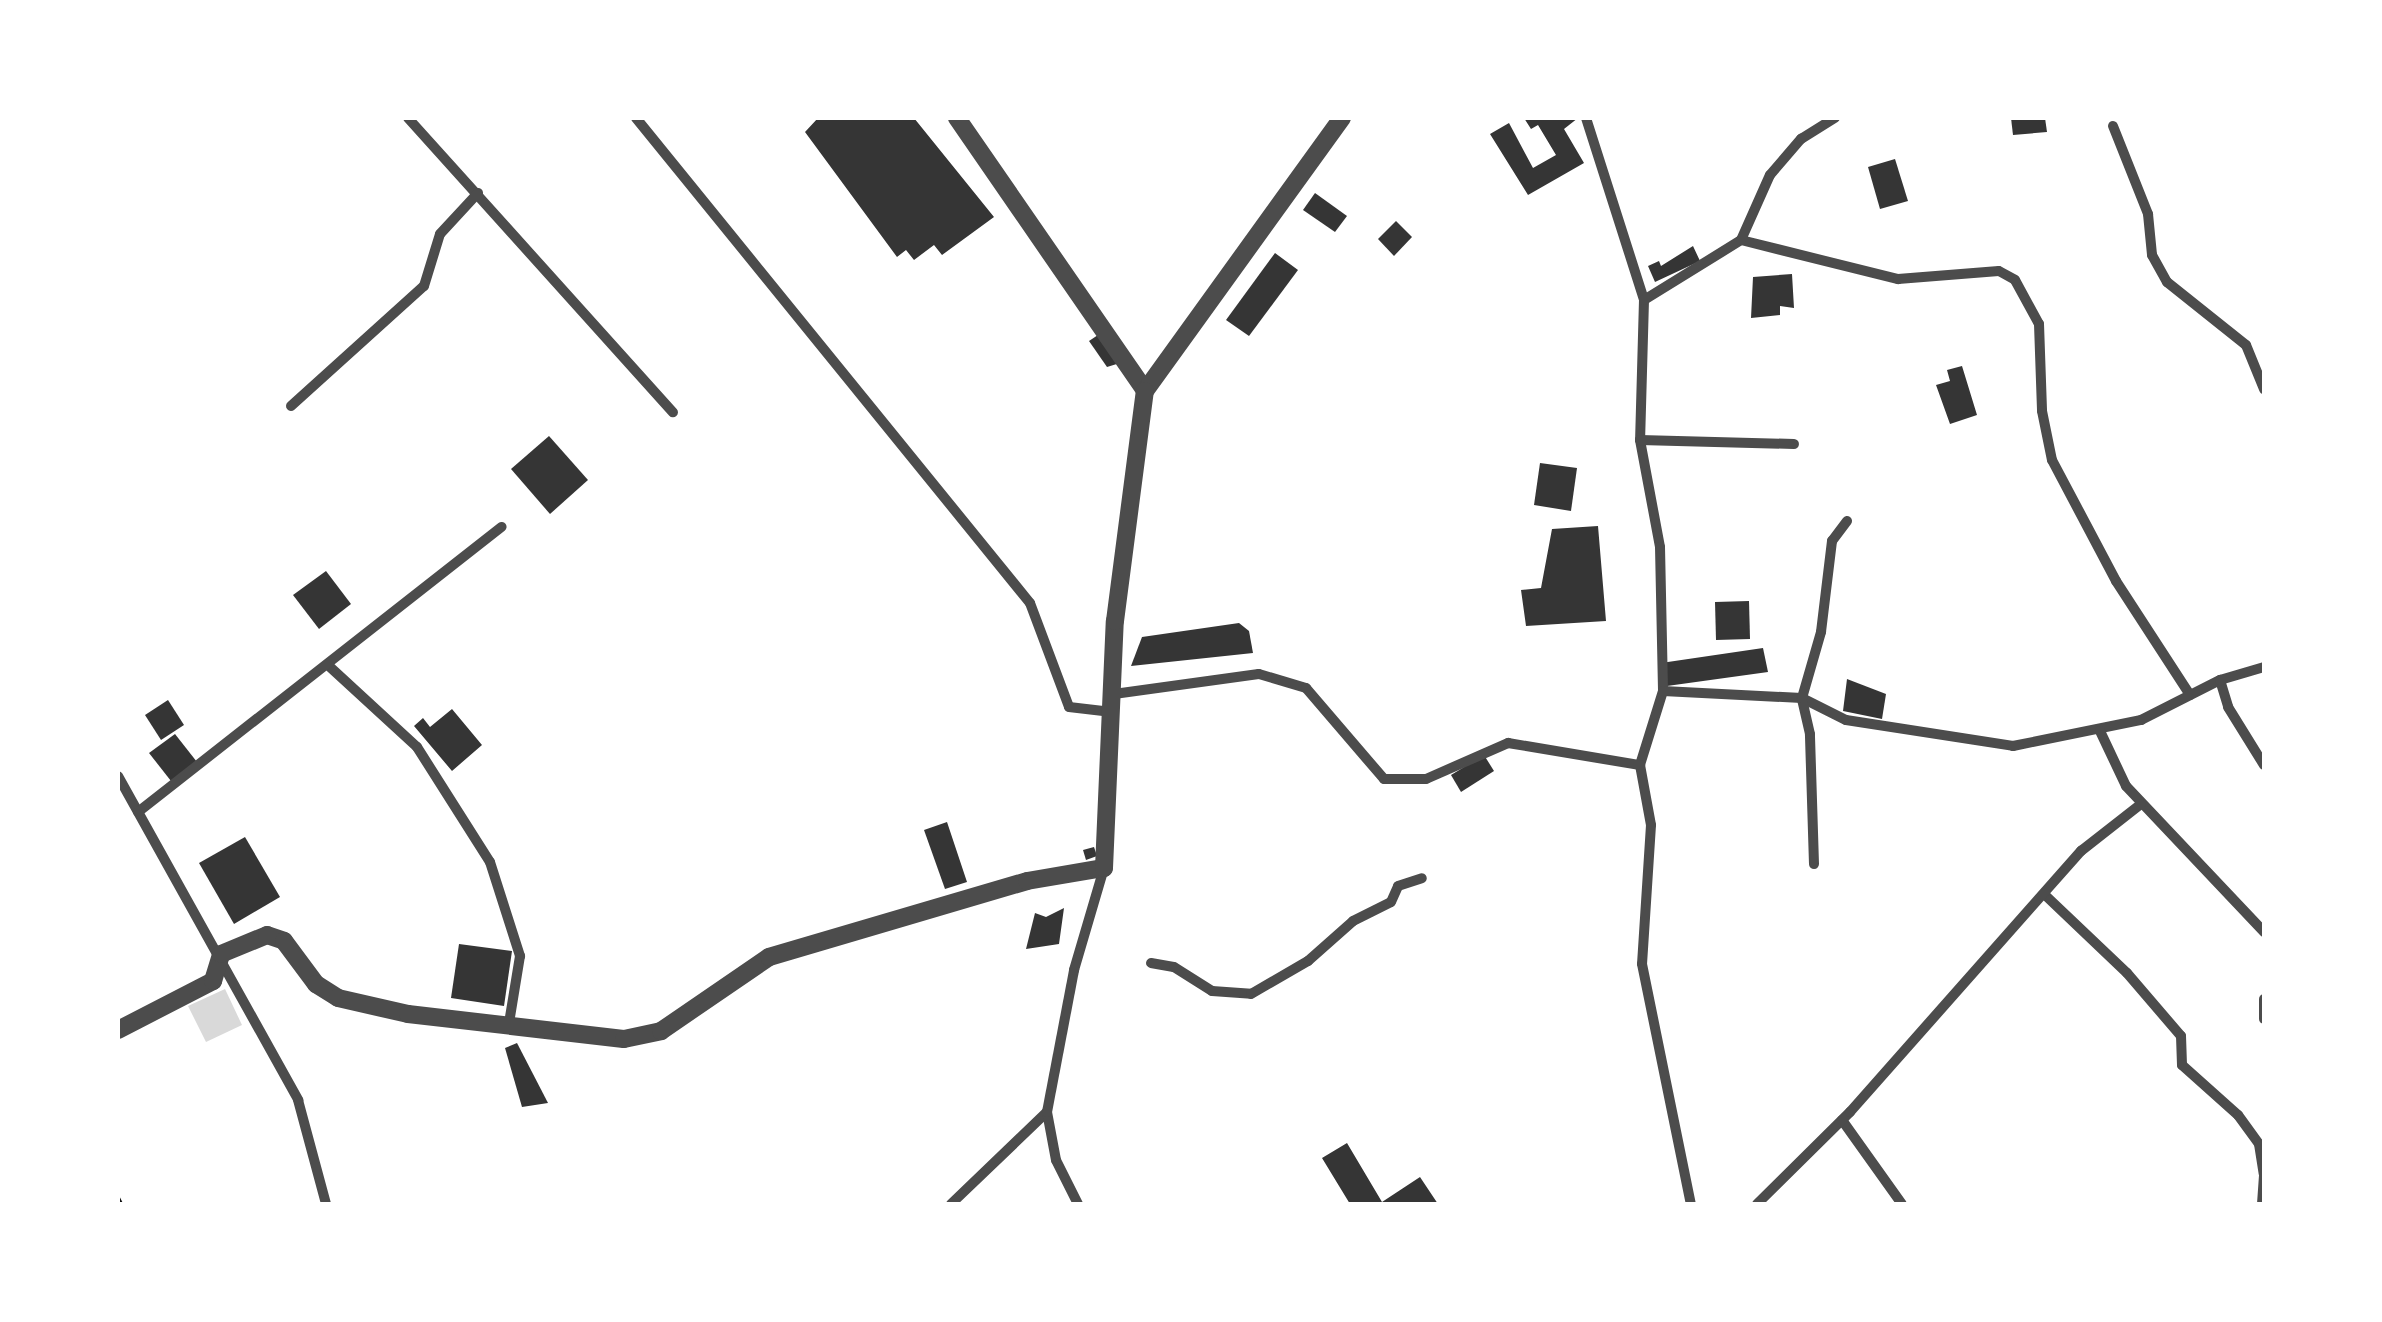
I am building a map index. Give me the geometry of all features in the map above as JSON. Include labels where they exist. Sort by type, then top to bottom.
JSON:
[{"type":"street","points":[[408,118],[673,412]]},
{"type":"street","points":[[636,118],[1030,603],[1069,707],[1113,703],[1259,674],[1306,688],[1384,779],[1426,779],[1508,742],[1640,765]]},
{"type":"street","points":[[957,118],[1145,391]]},
{"type":"street","points":[[1078,1204],[1056,1160],[1047,1112],[1074,970],[1104,868],[1116,622],[1145,391],[1342,118]]},
{"type":"street","points":[[1586,118],[1644,300],[1640,440],[1660,547],[1663,691],[1640,765],[1651,825],[1642,964],[1691,1204]]},
{"type":"street","points":[[1644,300],[1741,240],[1770,175],[1801,140],[1835,118]]},
{"type":"street","points":[[2114,126],[2148,214],[2152,255],[2166,282],[2246,345],[2264,389]]},
{"type":"street","points":[[291,406],[424,286],[440,234],[478,194]]},
{"type":"street","points":[[1741,240],[1898,280],[2000,271],[2014,280],[2040,324],[2042,412],[2052,460],[2116,581],[2190,694]]},
{"type":"street","points":[[1640,440],[1794,444]]},
{"type":"street","points":[[1814,864],[1810,734],[1802,698],[1821,632],[1832,541],[1847,521]]},
{"type":"street","points":[[138,812],[330,667],[502,526]]},
{"type":"street","points":[[330,667],[416,746],[490,862],[520,956],[509,1023]]},
{"type":"street","points":[[1663,691],[1802,698],[1846,720],[2013,746],[2100,732],[2220,680],[2264,667]]},
{"type":"street","points":[[2220,680],[2228,706],[2264,765]]},
{"type":"street","points":[[2100,732],[2140,804],[2264,932]]},
{"type":"street","points":[[118,776],[222,954],[298,1100],[326,1204]]},
{"type":"street","points":[[1757,1204],[1842,1120],[2094,838],[2140,804]]},
{"type":"street","points":[[118,1030],[213,981],[222,954],[266,934],[284,941],[316,984],[338,998],[408,1014],[624,1039],[661,1031],[769,957],[1026,880],[1104,868]]},
{"type":"street","points":[[1151,963],[1174,967],[1212,991],[1251,994],[1308,962],[1353,920],[1391,902],[1398,886],[1422,878]]},
{"type":"street","points":[[2045,895],[2127,972],[2181,1036],[2182,1065],[2238,1115],[2259,1144],[2264,1175],[2262,1204]]},
{"type":"street","points":[[2264,998],[2264,1019]]},
{"type":"street","points":[[951,1204],[1047,1112]]},
{"type":"street","points":[[1842,1120],[1902,1204]]},
{"type":"path","points":[[118,1198],[121,1204]]},
{"type":"shaded area","points":[[225,989],[242,1025],[206,1042],[188,1006]]},
{"type":"building","points":[[818,118],[914,118],[994,217],[942,255],[934,245],[914,260],[906,250],[897,257],[805,132]]},
{"type":"building","points":[[1524,118],[1578,118],[1564,129],[1584,163],[1528,195],[1490,134],[1509,123],[1533,168],[1556,155],[1538,125],[1531,129]]},
{"type":"building","points":[[2011,118],[2045,118],[2047,132],[2013,135]]},
{"type":"building","points":[[1895,159],[1908,201],[1880,209],[1868,167]]},
{"type":"building","points":[[1315,193],[1347,216],[1335,232],[1303,210]]},
{"type":"building","points":[[1396,221],[1412,237],[1394,256],[1378,239]]},
{"type":"building","points":[[1693,246],[1700,261],[1655,282],[1648,266],[1659,261],[1661,266]]},
{"type":"building","points":[[1275,253],[1298,270],[1249,336],[1226,320]]},
{"type":"building","points":[[1792,274],[1794,308],[1780,306],[1780,315],[1751,318],[1753,277]]},
{"type":"building","points":[[1101,333],[1120,363],[1107,367],[1089,341]]},
{"type":"building","points":[[1962,366],[1977,415],[1950,424],[1936,385],[1950,381],[1947,370]]},
{"type":"building","points":[[549,436],[588,480],[550,514],[511,469]]},
{"type":"building","points":[[1540,463],[1577,468],[1571,511],[1534,505]]},
{"type":"building","points":[[1598,526],[1606,621],[1526,626],[1521,590],[1541,588],[1552,529]]},
{"type":"building","points":[[326,571],[351,604],[319,629],[293,595]]},
{"type":"building","points":[[1749,601],[1750,639],[1716,640],[1715,602]]},
{"type":"building","points":[[1239,623],[1249,631],[1253,653],[1131,666],[1142,637]]},
{"type":"building","points":[[1763,648],[1768,672],[1667,686],[1661,663]]},
{"type":"building","points":[[1847,679],[1886,694],[1882,719],[1843,711]]},
{"type":"building","points":[[168,700],[184,725],[161,740],[145,715]]},
{"type":"building","points":[[452,709],[482,745],[452,771],[414,726],[423,718],[430,727]]},
{"type":"building","points":[[175,734],[197,762],[171,781],[149,753]]},
{"type":"building","points":[[1484,755],[1494,771],[1461,792],[1451,775]]},
{"type":"building","points":[[947,822],[967,882],[945,889],[924,830]]},
{"type":"building","points":[[245,837],[280,897],[234,924],[199,863]]},
{"type":"building","points":[[1094,847],[1097,856],[1086,860],[1083,850]]},
{"type":"building","points":[[1064,908],[1059,944],[1026,949],[1035,913],[1046,917]]},
{"type":"building","points":[[459,944],[512,951],[504,1006],[451,998]]},
{"type":"building","points":[[517,1043],[548,1103],[522,1107],[505,1048]]},
{"type":"building","points":[[1347,1143],[1382,1202],[1420,1177],[1438,1204],[1350,1204],[1322,1158]]}]
